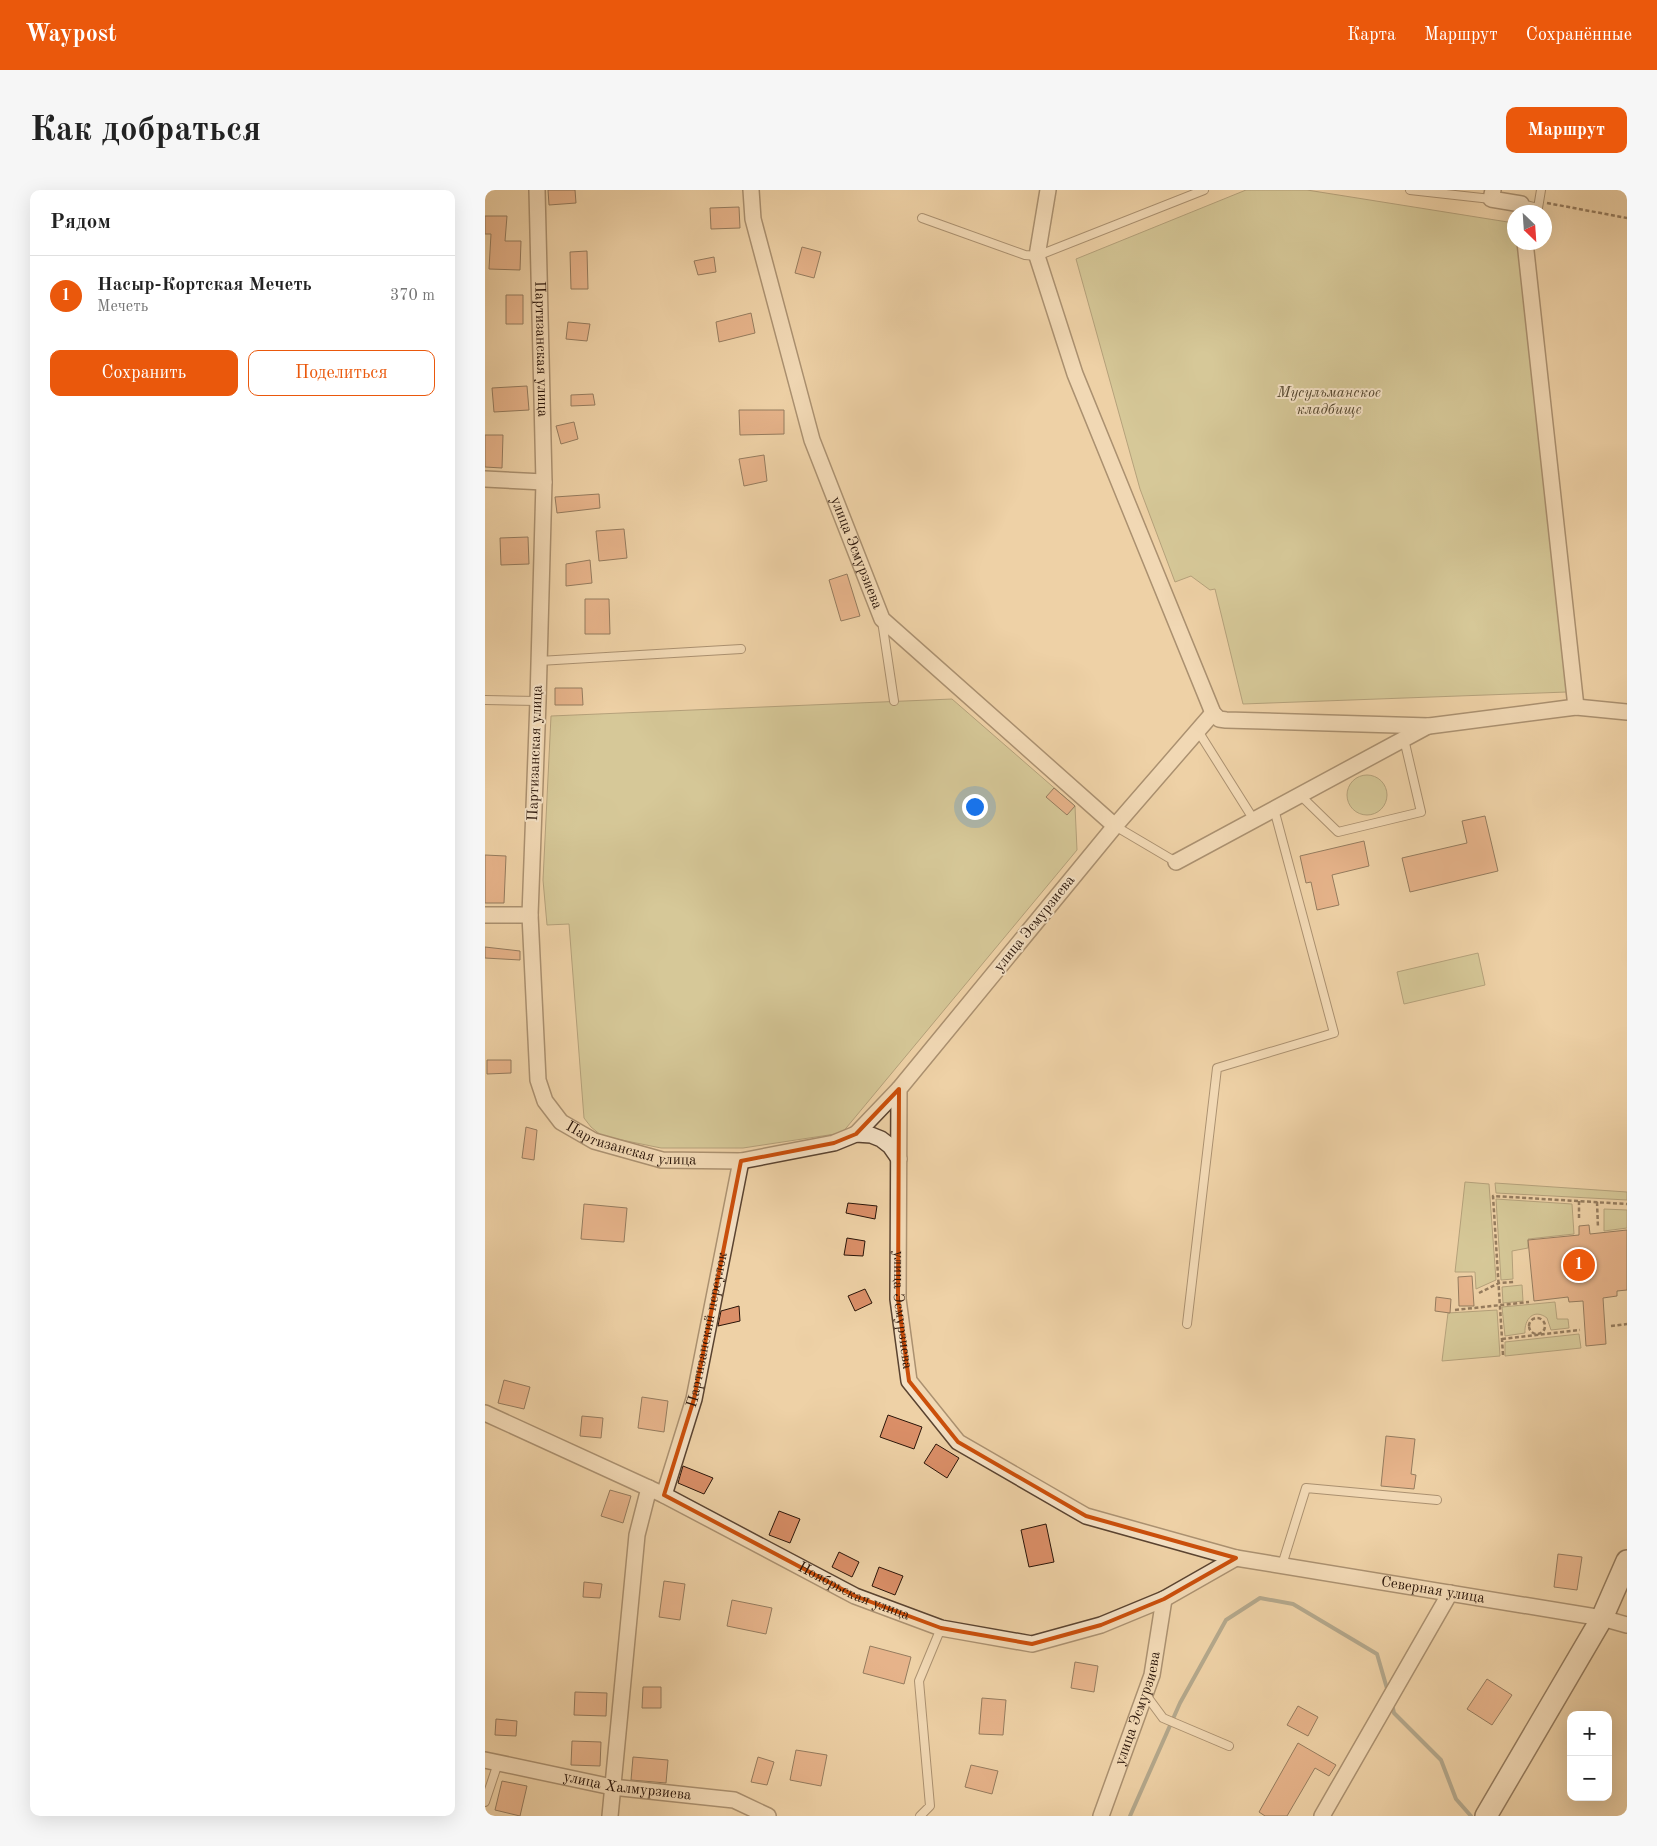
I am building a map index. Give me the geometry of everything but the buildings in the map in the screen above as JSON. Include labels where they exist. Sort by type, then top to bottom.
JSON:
[{"type":"street","name":"Партизанская улица","points":[[537,190],[544,482],[530,914],[538,1080],[545,1101],[561,1122],[594,1141],[662,1160],[741,1161],[834,1143],[856,1134]]},
{"type":"street","name":"улица Эсмурзиева","points":[[751,190],[753,219],[812,440],[882,619],[1115,826],[899,1089],[897,1299],[909,1381],[958,1442],[1086,1516],[1236,1558]]},
{"type":"street","points":[[1048,190],[1037,256],[1075,374],[1213,713],[1219,718],[1227,720],[1429,726],[1576,707],[1627,712]]},
{"type":"street","points":[[1492,195],[1515,205]]},
{"type":"street","points":[[1526,250],[1576,707]]},
{"type":"street","points":[[485,479],[544,482]]},
{"type":"street","points":[[1115,826],[1213,713]]},
{"type":"street","points":[[1176,862],[1429,726]]},
{"type":"street","points":[[485,914],[530,914]]},
{"type":"street","points":[[856,1134],[899,1089]]},
{"type":"street","points":[[856,1134],[871,1135],[881,1139],[890,1146],[899,1159]]},
{"type":"street","name":"Партизанский переулок","points":[[664,1495],[694,1399],[741,1161]]},
{"type":"street","name":"Ноябрьская улица","points":[[485,1413],[664,1495],[855,1596],[941,1628],[1032,1644],[1101,1625],[1164,1599],[1236,1558]]},
{"type":"street","points":[[610,1816],[637,1535],[649,1488]]},
{"type":"street","name":"Северная улица","points":[[1236,1558],[1602,1618],[1627,1625]]},
{"type":"street","points":[[1486,1816],[1602,1618],[1627,1561]]},
{"type":"street","points":[[1322,1816],[1450,1593]]},
{"type":"street","name":"улица Эсмурзиева","points":[[1101,1816],[1153,1674],[1164,1599]]},
{"type":"street","name":"улица Халмурзиева","points":[[492,1762],[612,1787],[734,1800],[768,1816]]},
{"type":"lane","points":[[921,218],[1025,256],[1037,256],[1204,190]]},
{"type":"lane","points":[[1410,190],[1492,195]]},
{"type":"lane","points":[[1538,205],[1541,190]]},
{"type":"lane","points":[[882,619],[894,701]]},
{"type":"lane","points":[[539,661],[741,648]]},
{"type":"lane","points":[[485,700],[538,701]]},
{"type":"lane","points":[[1198,731],[1254,820]]},
{"type":"lane","points":[[1300,795],[1338,832],[1421,812],[1404,739]]},
{"type":"lane","points":[[1187,1324],[1217,1068],[1334,1033],[1274,809]]},
{"type":"lane","points":[[1115,826],[1176,862]]},
{"type":"lane","points":[[1282,1565],[1306,1488],[1437,1500]]},
{"type":"lane","points":[[920,1816],[931,1806],[919,1681],[941,1628]]},
{"type":"lane","points":[[1146,1694],[1163,1718],[1229,1746]]},
{"type":"lane","points":[[485,1802],[492,1762]]},
{"type":"path","points":[[1539,201],[1627,218]]},
{"type":"path","points":[[1503,1355],[1493,1196],[1627,1204]]},
{"type":"path","points":[[1579,1201],[1579,1218]]},
{"type":"path","points":[[1597,1202],[1597,1228]]},
{"type":"path","points":[[1479,1292],[1499,1283],[1514,1282]]},
{"type":"path","points":[[1455,1310],[1529,1302]]},
{"type":"path","points":[[1538,1318],[1545,1322],[1546,1327],[1539,1335],[1533,1334],[1529,1328],[1531,1321],[1538,1318]]},
{"type":"path","points":[[1611,1326],[1627,1324]]},
{"type":"path","points":[[1502,1339],[1580,1330]]},
{"type":"highlighted area","points":[[899,1089],[898,1299],[909,1381],[958,1442],[1086,1516],[1236,1558],[1164,1599],[1101,1625],[1032,1644],[941,1628],[855,1596],[664,1495],[694,1399],[741,1161],[834,1143],[856,1134]]},
{"type":"green space","name":"Мусульманское кладбище","points":[[1246,190],[1307,190],[1507,222],[1507,250],[1519,250],[1567,692],[1243,704],[1215,589],[1210,590],[1191,576],[1175,582],[1140,489],[1076,259]]},
{"type":"green space","points":[[952,699],[1075,806],[1077,850],[842,1133],[743,1148],[661,1148],[602,1136],[591,1127],[584,1118],[569,924],[547,925],[543,880],[551,716]]},
{"type":"green space","points":[[1367,775],[1381,781],[1387,795],[1381,809],[1367,815],[1353,809],[1347,795],[1353,781]]},
{"type":"green space","points":[[1478,953],[1485,985],[1404,1004],[1397,972]]},
{"type":"green space","points":[[1465,1182],[1489,1184],[1496,1280],[1476,1289],[1475,1272],[1455,1272]]},
{"type":"green space","points":[[1495,1183],[1627,1192],[1627,1200],[1496,1193]]},
{"type":"green space","points":[[1496,1199],[1572,1204],[1574,1234],[1528,1239],[1528,1248],[1512,1251],[1513,1279],[1501,1280]]},
{"type":"green space","points":[[1604,1209],[1627,1210],[1627,1228],[1604,1231]]},
{"type":"green space","points":[[1522,1285],[1523,1301],[1503,1303],[1502,1287]]},
{"type":"green space","points":[[1555,1302],[1557,1319],[1568,1319],[1569,1328],[1551,1330],[1547,1318],[1538,1314],[1528,1319],[1525,1333],[1505,1336],[1502,1307]]},
{"type":"green space","points":[[1497,1310],[1500,1356],[1442,1361],[1448,1313]]},
{"type":"green space","points":[[1579,1334],[1581,1348],[1505,1356],[1505,1342]]},
{"type":"waterway","points":[[1130,1816],[1180,1703],[1226,1620],[1260,1598],[1293,1604],[1377,1654],[1388,1692]]},
{"type":"waterway","points":[[1392,1704],[1394,1713],[1441,1760],[1456,1799],[1471,1816]]},
{"type":"place","name":"Насыр-Кортская Мечеть","points":[[1579,1265]]}]
